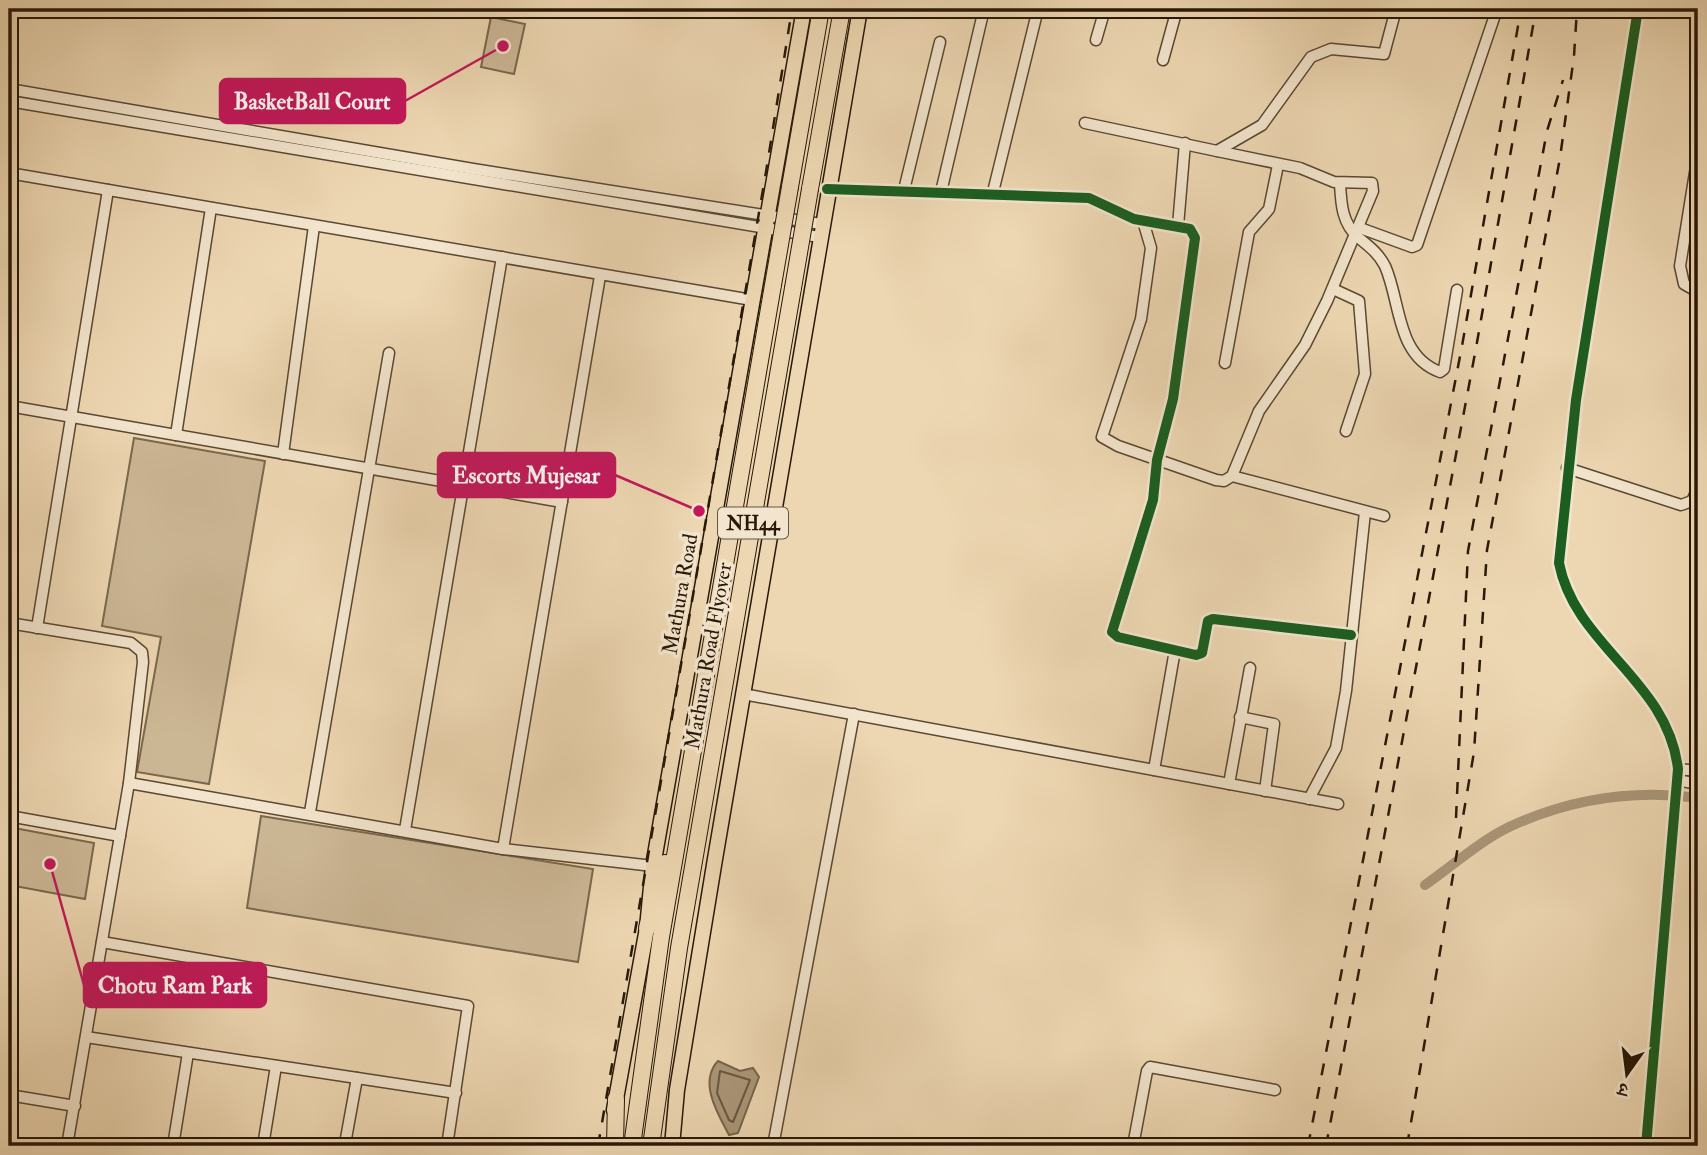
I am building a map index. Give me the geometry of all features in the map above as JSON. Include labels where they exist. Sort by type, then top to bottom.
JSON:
[{"type":"highway","name":"Mathura Road Flyover","points":[[684,804],[821,9]]},
{"type":"highway","name":"Mathura Road Flyover","points":[[651,1146],[679,948],[842,9]]},
{"type":"highway","points":[[647,928],[684,804]]},
{"type":"highway","name":"NH44","points":[[632,1146],[661,937],[684,804]]},
{"type":"highway","points":[[615,1146],[616,1099]]},
{"type":"highway","points":[[657,1100],[660,1146]]},
{"type":"main road","name":"Mathura Road","points":[[608,1146],[647,928],[653,866],[804,9]]},
{"type":"main road","points":[[672,1146],[677,1090],[820,230],[860,9]]},
{"type":"street","points":[[941,192],[984,9]]},
{"type":"street","points":[[993,192],[1038,9]]},
{"type":"street","points":[[1096,40],[1105,9]]},
{"type":"street","points":[[1163,60],[1177,9]]},
{"type":"street","points":[[1217,151],[1262,125],[1311,57],[1331,50],[1384,54],[1396,9]]},
{"type":"street","points":[[1359,232],[1412,247],[1417,245],[1497,9]]},
{"type":"street","points":[[1638,9],[1567,468],[1559,563],[1563,585],[1576,610],[1657,705],[1675,746],[1677,779],[1646,1146]]},
{"type":"street","points":[[904,191],[940,42]]},
{"type":"street","points":[[9,89],[820,230]]},
{"type":"street","points":[[9,101],[768,221]]},
{"type":"street","points":[[1086,123],[1300,169],[1340,183],[1367,183],[1373,186],[1359,232],[1305,345],[1259,411],[1232,476],[1224,481],[1157,460],[1102,438],[1141,319],[1150,248],[1143,220]]},
{"type":"street","points":[[1178,226],[1185,143]]},
{"type":"street","points":[[1698,154],[1680,266],[1684,284],[1698,292]]},
{"type":"street","points":[[1225,363],[1249,232],[1269,209],[1278,165]]},
{"type":"street","points":[[9,173],[752,300]]},
{"type":"street","points":[[1340,183],[1342,212],[1386,268],[1412,350],[1424,365],[1440,372],[1444,369],[1457,290]]},
{"type":"street","points":[[827,189],[993,192],[1089,198],[1126,216],[1190,229],[1195,239],[1173,399],[1157,460],[1153,500],[1112,632],[1118,637],[1200,654],[1208,621],[1213,619],[1351,635]]},
{"type":"street","points":[[37,628],[108,190]]},
{"type":"street","points":[[176,435],[211,208]]},
{"type":"street","points":[[283,454],[314,226]]},
{"type":"street","points":[[405,830],[502,257]]},
{"type":"street","points":[[503,849],[600,276]]},
{"type":"street","points":[[1333,289],[1359,301],[1365,358],[1362,385],[1346,431]]},
{"type":"street","points":[[310,812],[389,353]]},
{"type":"street","points":[[9,406],[562,502]]},
{"type":"street","points":[[1567,468],[1681,505],[1692,501],[1698,488]]},
{"type":"street","points":[[1232,476],[1384,516]]},
{"type":"street","points":[[1309,799],[1336,748],[1365,512]]},
{"type":"street","points":[[9,624],[131,643],[142,652],[129,783],[67,1146]]},
{"type":"street","points":[[1154,770],[1175,650]]},
{"type":"street","points":[[1229,784],[1250,668]]},
{"type":"street","points":[[743,694],[1338,804]]},
{"type":"street","points":[[774,1146],[854,714]]},
{"type":"street","points":[[1240,717],[1274,724],[1265,791]]},
{"type":"street","points":[[1677,779],[1698,771]]},
{"type":"street","points":[[1677,779],[1698,784]]},
{"type":"street","points":[[129,783],[310,812],[503,849],[653,866]]},
{"type":"street","points":[[9,816],[120,836]]},
{"type":"street","points":[[102,942],[462,1002],[468,1006],[468,1011],[447,1146]]},
{"type":"street","points":[[86,1037],[456,1093]]},
{"type":"street","points":[[173,1146],[188,1053]]},
{"type":"street","points":[[263,1146],[275,1066]]},
{"type":"street","points":[[1133,1146],[1150,1067],[1275,1090]]},
{"type":"street","points":[[345,1144],[357,1078]]},
{"type":"street","points":[[9,1094],[75,1106]]},
{"type":"shaded area","points":[[491,17],[525,24],[514,74],[481,67]]},
{"type":"shaded area","points":[[134,438],[265,461],[209,784],[137,772],[161,637],[102,626]]},
{"type":"shaded area","points":[[261,816],[593,869],[578,962],[247,908]]},
{"type":"shaded area","points":[[9,827],[94,843],[85,899],[9,885]]},
{"type":"water","points":[[718,1061],[740,1071],[753,1068],[759,1077],[738,1133],[729,1135],[715,1108],[710,1088],[712,1069]]},
{"type":"waterway","points":[[1425,885],[1498,833],[1555,809],[1625,796],[1698,798]]},
{"type":"railway","points":[[598,1146],[792,9]]},
{"type":"railway","points":[[1308,1146],[1462,346],[1521,9]]},
{"type":"railway","points":[[1326,1146],[1476,348],[1536,9]]},
{"type":"railway","points":[[1407,1146],[1474,752],[1487,550],[1560,158],[1574,56],[1577,9]]},
{"type":"railway","points":[[1456,818],[1468,551],[1547,131],[1563,80]]},
{"type":"cycle path","points":[[1638,9],[1576,400],[1559,563],[1568,592],[1583,618],[1657,711],[1671,738],[1678,769],[1646,1146]]},
{"type":"cycle path","points":[[827,189],[1089,198],[1134,219],[1190,229],[1195,238],[1173,399],[1157,460],[1153,500],[1112,632],[1118,637],[1196,655],[1202,653],[1208,621],[1213,619],[1351,635]]},
{"type":"place","name":"BasketBall Court","points":[[503,46]]},
{"type":"place","name":"Escorts Mujesar","points":[[699,511]]},
{"type":"place","name":"Chotu Ram Park","points":[[50,864]]}]
